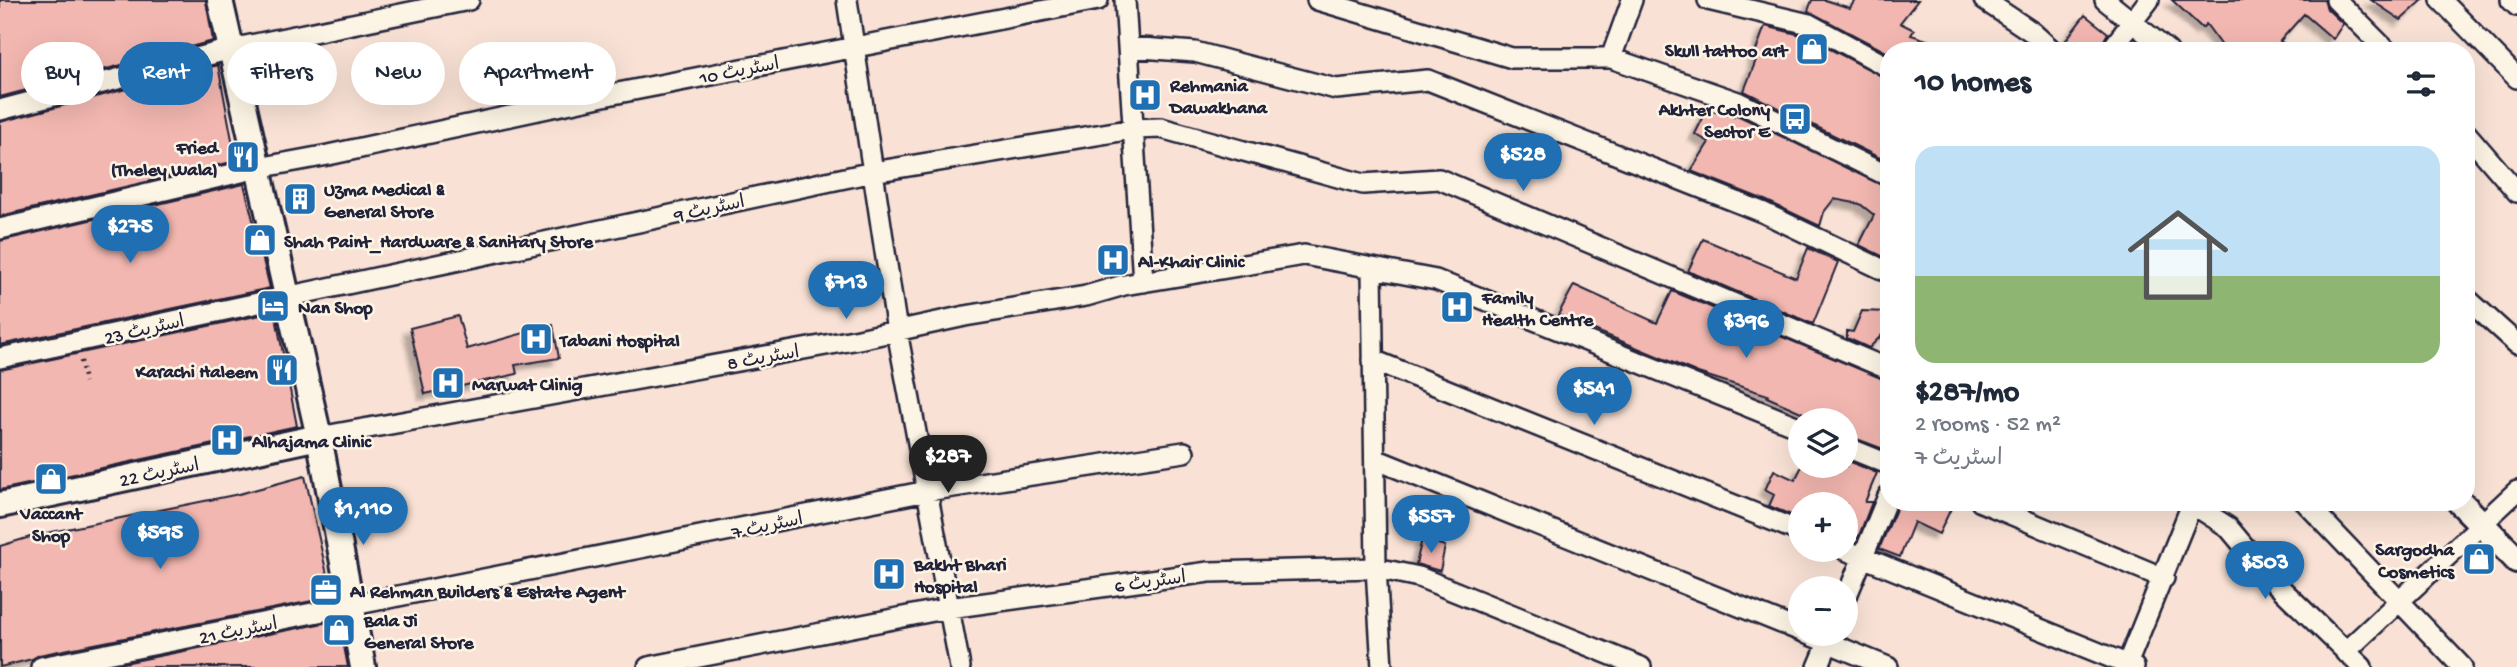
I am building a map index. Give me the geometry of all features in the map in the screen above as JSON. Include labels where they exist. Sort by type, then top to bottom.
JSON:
[{"type":"street","points":[[220,0],[229,42]]},
{"type":"street","points":[[265,42],[469,0]]},
{"type":"street","points":[[847,0],[897,331],[960,667]]},
{"type":"street","name":"اسٹریٹ 10","points":[[0,229],[258,167],[1098,0]]},
{"type":"street","points":[[1125,0],[1143,282]]},
{"type":"street","points":[[1317,0],[1512,58],[1611,58],[1738,102],[1880,172]]},
{"type":"street","points":[[1611,58],[1632,0]]},
{"type":"street","points":[[1707,0],[1809,24],[1880,63]]},
{"type":"street","points":[[1984,0],[2043,42]]},
{"type":"street","points":[[2105,0],[2157,42]]},
{"type":"street","points":[[2116,42],[2148,0]]},
{"type":"street","points":[[2336,0],[2378,42]]},
{"type":"street","points":[[2441,0],[2517,78]]},
{"type":"street","points":[[2511,0],[2517,6]]},
{"type":"street","points":[[1128,47],[1195,52],[1336,89],[1428,80],[1762,212],[1880,268]]},
{"type":"street","points":[[0,110],[227,50]]},
{"type":"street","points":[[244,105],[319,437],[363,667]]},
{"type":"street","name":"اسٹریٹ 9","points":[[287,295],[326,290],[873,172],[1133,130],[1161,128],[1363,184],[1439,179],[1880,366]]},
{"type":"street","points":[[2475,143],[2517,192]]},
{"type":"street","name":"اسٹریٹ 8","points":[[319,437],[897,331],[965,316],[1086,296],[1124,285],[1304,255],[1436,280],[1788,423]]},
{"type":"street","points":[[1372,268],[1376,568],[1383,667]]},
{"type":"street","name":"اسٹریٹ 23","points":[[0,359],[287,295]]},
{"type":"street","points":[[2475,306],[2517,344]]},
{"type":"street","points":[[1373,360],[1788,527]]},
{"type":"street","name":"اسٹریٹ 22","points":[[0,505],[319,437]]},
{"type":"street","name":"اسٹریٹ 7","points":[[352,607],[927,491],[1184,452]]},
{"type":"street","points":[[1858,452],[1880,461]]},
{"type":"street","points":[[1375,459],[1788,626]]},
{"type":"street","points":[[2345,652],[2517,491]]},
{"type":"street","points":[[1858,546],[1880,509]]},
{"type":"street","points":[[2003,511],[2164,578]]},
{"type":"street","points":[[1858,555],[2129,666],[2188,511]]},
{"type":"street","points":[[2203,511],[2228,527],[2273,581],[2362,667]]},
{"type":"street","points":[[2314,511],[2462,667]]},
{"type":"street","points":[[2469,511],[2517,560]]},
{"type":"street","name":"اسٹریٹ 6","points":[[648,667],[949,608],[1209,572],[1376,568],[1419,577],[1641,667]]},
{"type":"street","name":"اسٹریٹ 21","points":[[41,667],[352,607]]},
{"type":"street","points":[[1818,667],[1827,646]]},
{"type":"street","points":[[1846,646],[1888,667]]},
{"type":"building","points":[[0,0],[206,0],[213,41],[118,42],[118,66],[104,70],[104,42],[21,42],[21,91],[0,97]]},
{"type":"building","points":[[1812,0],[1825,0],[1850,8],[1855,0],[1918,0],[1900,23],[1914,30],[1911,35],[1933,42],[1880,42],[1880,49],[1808,11]]},
{"type":"building","points":[[2172,0],[2324,0],[2327,9],[2343,24],[2333,39],[2304,14],[2282,42],[2219,42],[2206,24],[2202,28]]},
{"type":"building","points":[[2371,0],[2423,0],[2401,20]]},
{"type":"building","points":[[2085,15],[2108,33],[2103,42],[2065,42]]},
{"type":"building","points":[[1765,26],[1805,36],[1880,75],[1880,158],[1744,91],[1756,60],[1753,59]]},
{"type":"building","points":[[218,65],[236,161],[0,216],[0,122],[65,105],[104,105],[104,95],[118,91],[118,105],[213,105],[213,66]]},
{"type":"building","points":[[1707,110],[1734,116],[1735,114],[1880,184],[1880,255],[1859,245],[1874,215],[1860,204],[1834,199],[1824,212],[1820,226],[1767,201],[1691,171],[1709,142],[1695,134]]},
{"type":"building","points":[[244,184],[270,288],[0,345],[0,241]]},
{"type":"building","points":[[1703,239],[1796,278],[1808,248],[1838,262],[1813,324],[1688,271]]},
{"type":"building","points":[[1574,285],[1657,323],[1672,291],[1880,378],[1880,448],[1858,440],[1858,408],[1792,408],[1767,397],[1768,395],[1698,373],[1558,315]]},
{"type":"building","points":[[1862,311],[1880,312],[1880,337],[1869,348],[1847,338],[1847,331],[1853,332]]},
{"type":"building","points":[[275,312],[297,426],[0,490],[0,370]]},
{"type":"building","points":[[458,316],[467,349],[553,325],[559,358],[515,365],[517,374],[425,394],[410,328]]},
{"type":"building","points":[[1858,465],[1877,473],[1865,502],[1872,502],[1858,538],[1858,492],[1788,492],[1788,514],[1769,506],[1774,495],[1765,490],[1774,470],[1795,480],[1858,478]]},
{"type":"building","points":[[305,476],[332,597],[39,655],[0,667],[0,546],[37,535],[239,494]]},
{"type":"building","points":[[1895,511],[1950,511],[1939,534],[1914,522],[1900,557],[1879,549]]},
{"type":"building","points":[[1422,539],[1445,546],[1440,571],[1416,564]]},
{"type":"building","points":[[339,620],[348,667],[104,667]]},
{"type":"place","name":"Skull tattoo art","points":[[1812,49]]},
{"type":"place","name":"Rehmania Dawakhana","points":[[1145,95]]},
{"type":"place","name":"Akhter Colony Sector E","points":[[1795,119]]},
{"type":"place","name":"Fried (Theley Wala)","points":[[243,157]]},
{"type":"place","name":"Uzma Medical & General Store","points":[[300,199]]},
{"type":"place","name":"Shah Paint_Hardware & Sanitary Store","points":[[260,240]]},
{"type":"place","name":"Al-Khair Clinic","points":[[1113,260]]},
{"type":"place","name":"Nan Shop","points":[[273,306]]},
{"type":"place","name":"Family Health Centre","points":[[1457,307]]},
{"type":"place","name":"Tabani Hospital","points":[[536,339]]},
{"type":"place","name":"Karachi Haleem","points":[[282,370]]},
{"type":"place","name":"Marwat Clinig","points":[[448,383]]},
{"type":"place","name":"Alhajama Clinic","points":[[227,440]]},
{"type":"place","name":"Vaccant Shop","points":[[51,479]]},
{"type":"place","name":"Sargodha Cosmetics","points":[[2479,559]]},
{"type":"place","name":"Bakht Bhari Hospital","points":[[889,574]]},
{"type":"place","name":"Al Rehman Builders & Estate Agent","points":[[326,590]]},
{"type":"place","name":"Bala Ji General Store","points":[[339,630]]}]
